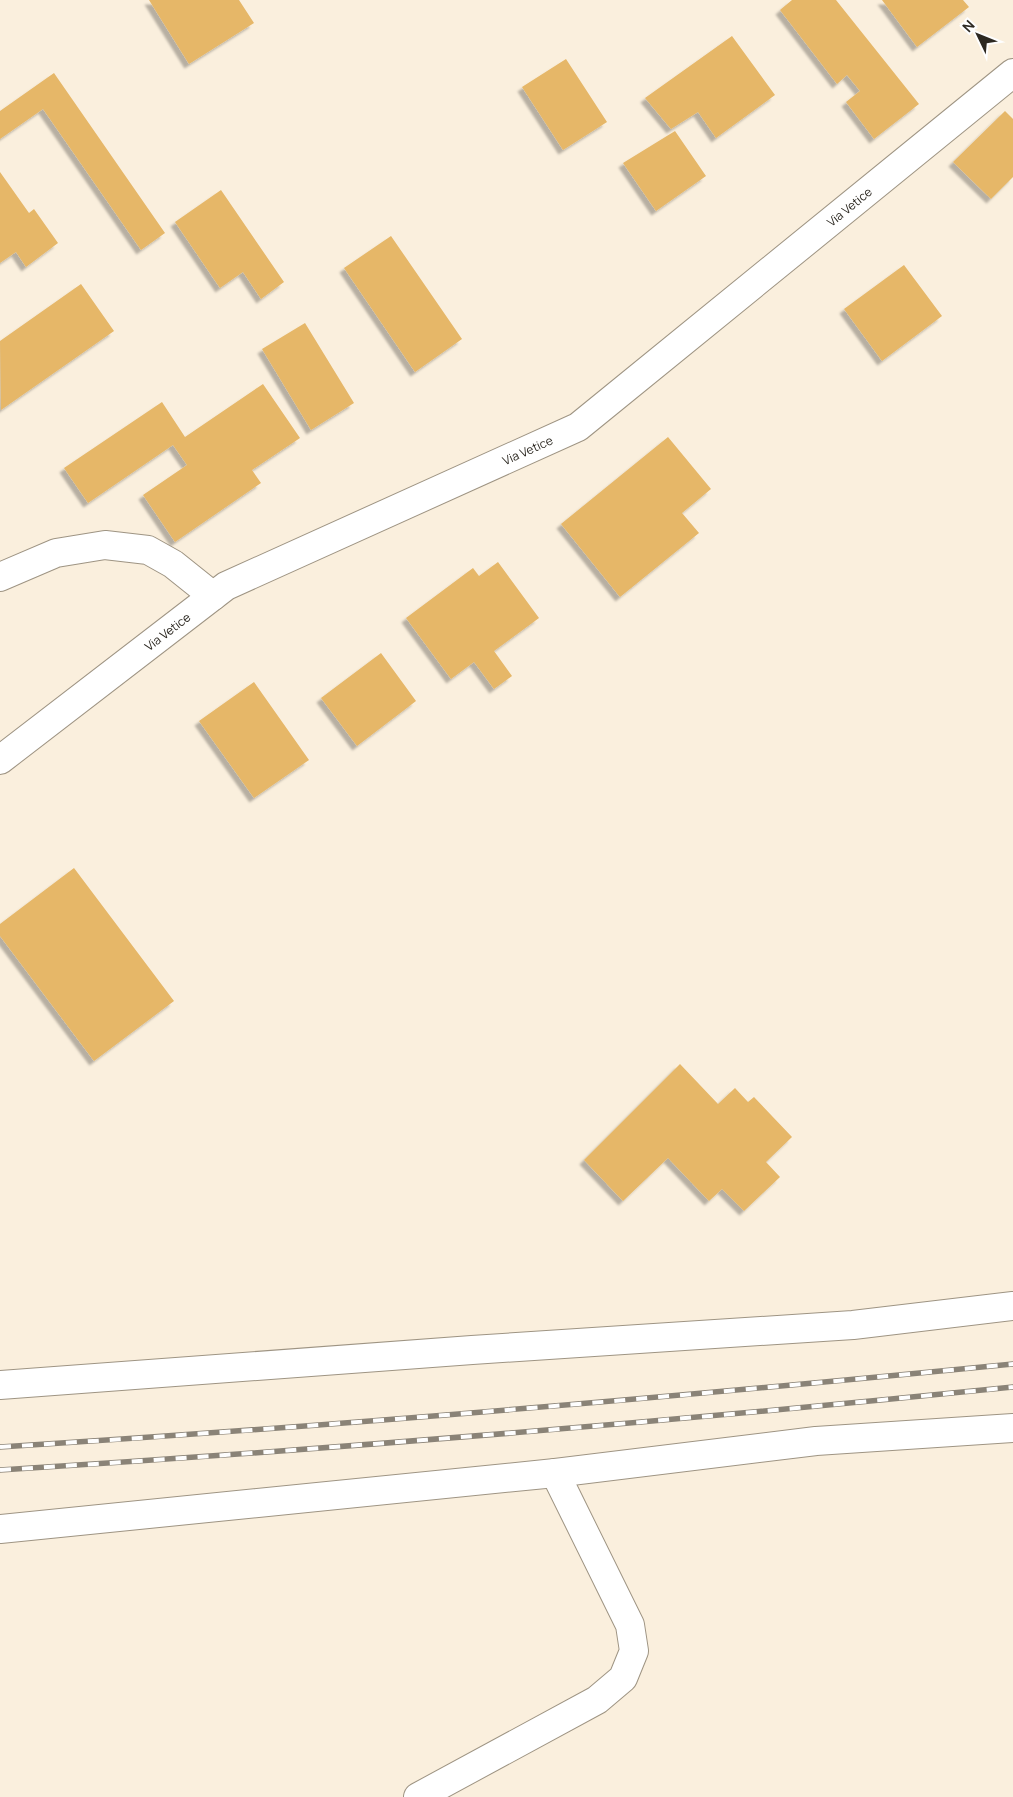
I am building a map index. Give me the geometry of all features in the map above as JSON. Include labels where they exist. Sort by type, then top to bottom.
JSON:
[{"type":"street","name":"Via Vetice","points":[[0,760],[226,586],[578,427],[1013,73]]},
{"type":"street","points":[[0,577],[56,553],[105,545],[148,550],[173,564],[212,596]]},
{"type":"street","points":[[0,1385],[472,1350],[853,1325],[1013,1306]]},
{"type":"street","points":[[0,1529],[555,1473],[816,1441],[1013,1428]]},
{"type":"street","points":[[418,1797],[597,1700],[623,1678],[634,1651],[630,1625],[555,1473]]},
{"type":"building","points":[[149,0],[239,0],[254,23],[189,64]]},
{"type":"building","points":[[792,0],[836,0],[919,104],[874,139],[846,102],[860,91],[847,75],[837,84],[780,10]]},
{"type":"building","points":[[882,0],[963,0],[969,7],[917,47]]},
{"type":"building","points":[[732,36],[775,95],[716,138],[698,112],[671,129],[645,98]]},
{"type":"building","points":[[566,59],[607,122],[563,150],[522,87]]},
{"type":"building","points":[[54,73],[165,233],[141,250],[43,109],[0,139],[0,111]]},
{"type":"building","points":[[1005,111],[1013,119],[1013,177],[991,199],[953,162]]},
{"type":"building","points":[[675,131],[706,176],[656,211],[623,163]]},
{"type":"building","points":[[0,172],[29,213],[34,209],[58,243],[26,267],[16,252],[0,263]]},
{"type":"building","points":[[221,190],[284,282],[261,299],[243,272],[220,288],[175,222]]},
{"type":"building","points":[[391,236],[462,339],[415,372],[344,268]]},
{"type":"building","points":[[904,265],[942,316],[882,361],[844,309]]},
{"type":"building","points":[[81,284],[114,331],[1,410],[0,341]]},
{"type":"building","points":[[305,323],[354,403],[311,430],[262,349]]},
{"type":"building","points":[[263,384],[300,438],[252,470],[261,483],[175,542],[143,495],[187,465],[173,445],[88,503],[64,468],[162,402],[185,437]]},
{"type":"building","points":[[668,437],[711,489],[682,513],[699,533],[620,597],[561,524]]},
{"type":"building","points":[[498,562],[539,618],[494,651],[512,676],[494,689],[474,662],[451,679],[406,618],[473,568],[479,576]]},
{"type":"building","points":[[381,653],[416,701],[357,746],[321,698]]},
{"type":"building","points":[[254,682],[309,760],[254,798],[199,721]]},
{"type":"building","points":[[74,868],[174,1001],[94,1061],[0,936],[0,924]]},
{"type":"building","points":[[680,1064],[718,1104],[735,1088],[748,1102],[754,1097],[792,1137],[766,1162],[780,1177],[744,1211],[722,1189],[709,1201],[668,1158],[623,1201],[584,1160]]},
{"type":"railway","points":[[0,1447],[507,1410],[1013,1364]]},
{"type":"railway","points":[[0,1470],[507,1433],[1013,1387]]}]
